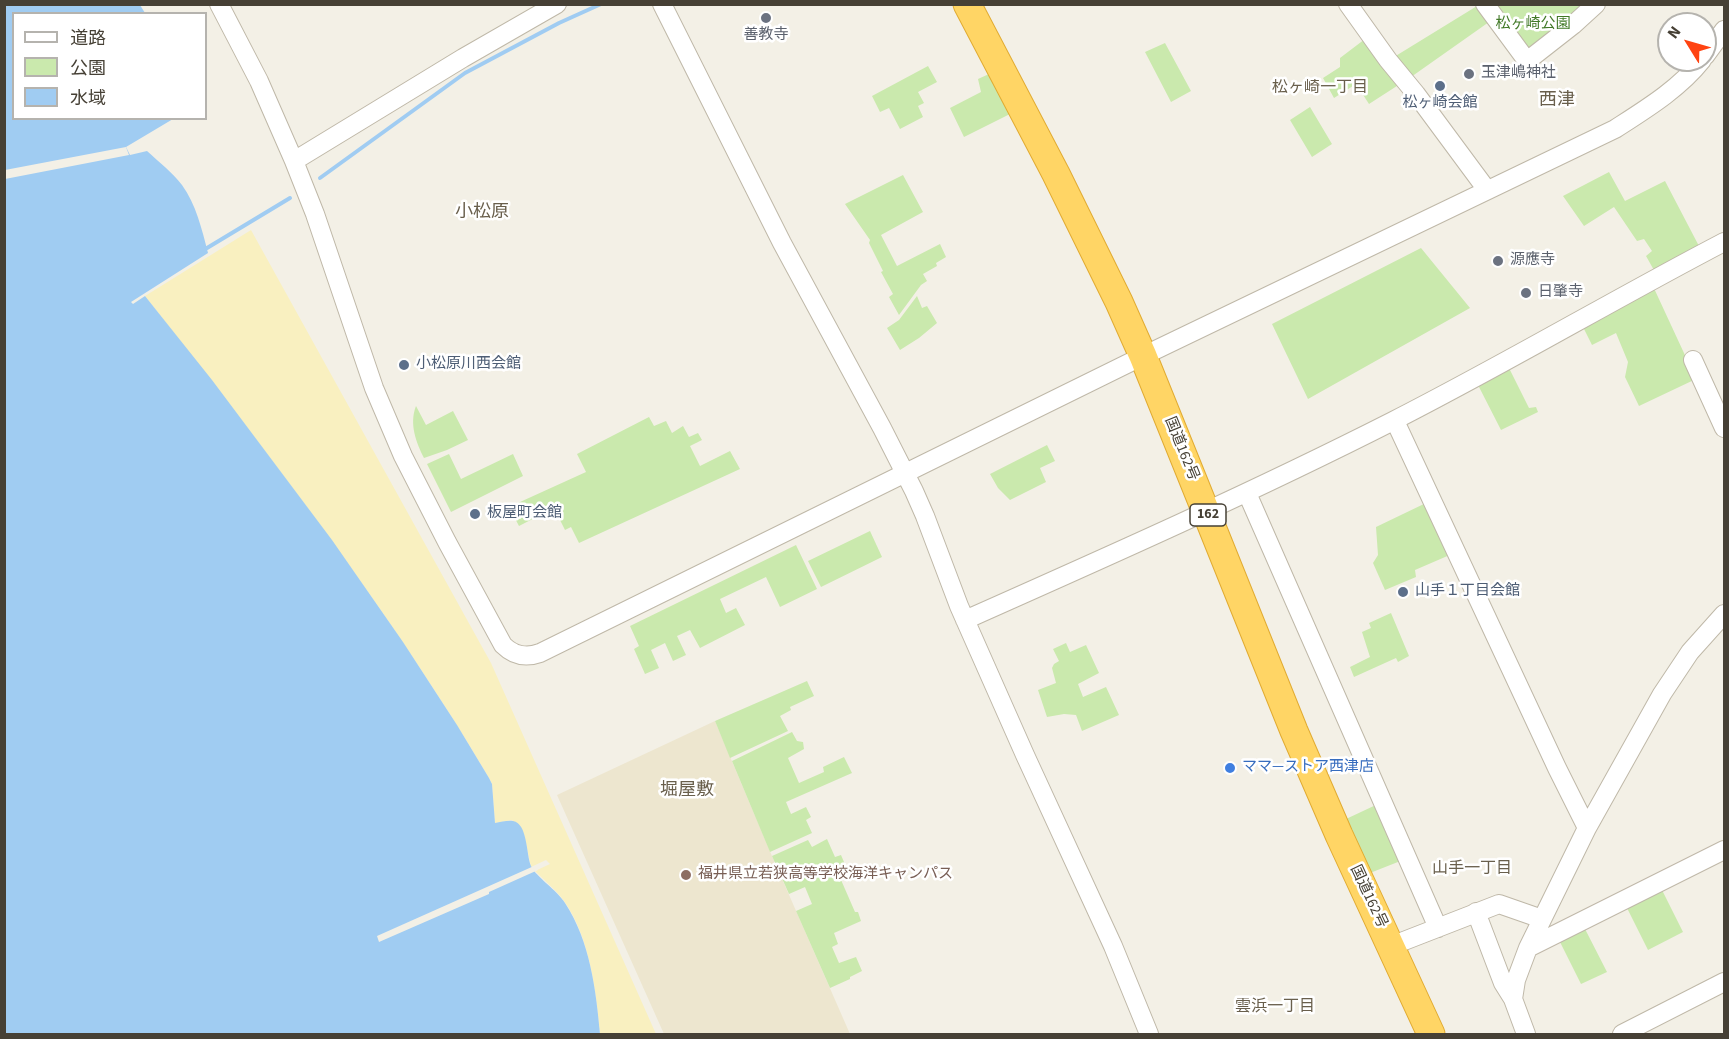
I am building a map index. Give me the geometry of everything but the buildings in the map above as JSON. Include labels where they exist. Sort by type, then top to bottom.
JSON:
[{"type":"highway","name":"国道162号","points":[[968,4],[1119,302],[1143,356],[1294,731],[1431,1035]]},
{"type":"street","points":[[219,4],[259,81],[294,161],[315,214],[374,388],[403,456],[500,639],[513,653],[526,656],[540,653],[1143,356],[1615,129],[1670,92],[1690,72]]},
{"type":"street","points":[[294,161],[463,58],[557,4]]},
{"type":"street","points":[[662,4],[782,243],[882,428],[925,516],[955,597],[1017,739],[1113,946],[1149,1035]]},
{"type":"street","points":[[1348,4],[1487,190]]},
{"type":"street","points":[[1485,4],[1527,61],[1596,4]]},
{"type":"street","points":[[966,620],[1247,493],[1395,421],[1725,242]]},
{"type":"street","points":[[1692,360],[1725,428]]},
{"type":"street","points":[[1395,421],[1587,828]]},
{"type":"street","points":[[1247,493],[1438,928]]},
{"type":"street","points":[[1513,999],[1516,980],[1528,948],[1587,828],[1662,694],[1690,652],[1725,614]]},
{"type":"street","points":[[1528,948],[1725,850]]},
{"type":"street","points":[[1391,946],[1499,904],[1542,919]]},
{"type":"street","points":[[1476,912],[1526,1035]]},
{"type":"street","points":[[1622,1035],[1725,982]]},
{"type":"shaded area","name":"福井県立若狭高等学校海洋キャンパス","points":[[715,721],[850,1034],[664,1034],[557,795]]},
{"type":"green space","name":"松ヶ崎公園","points":[[1491,5],[1587,5],[1539,46],[1525,50]]},
{"type":"green space","points":[[1477,6],[1489,22],[1411,77],[1394,57]]},
{"type":"green space","points":[[1365,39],[1400,84],[1369,104],[1356,84],[1334,98],[1323,78],[1340,67],[1340,58]]},
{"type":"green space","points":[[1165,43],[1191,91],[1171,102],[1145,52]]},
{"type":"green space","points":[[928,66],[937,82],[918,92],[924,103],[918,106],[923,117],[900,129],[889,108],[880,112],[872,96]]},
{"type":"green space","points":[[989,74],[1010,114],[964,137],[950,108],[981,92],[978,79]]},
{"type":"green space","points":[[1310,107],[1332,144],[1312,157],[1290,120]]},
{"type":"green space","points":[[1609,172],[1625,201],[1665,181],[1700,248],[1655,272],[1646,256],[1652,251],[1644,239],[1637,241],[1614,207],[1584,226],[1563,196]]},
{"type":"green space","points":[[903,175],[923,212],[881,235],[897,266],[940,244],[946,257],[936,263],[937,266],[923,274],[927,281],[921,285],[899,315],[889,297],[893,294],[881,272],[883,271],[869,243],[870,240],[845,204]]},
{"type":"green space","points":[[1421,248],[1470,308],[1308,399],[1272,324]]},
{"type":"green space","points":[[1652,284],[1696,379],[1639,406],[1625,377],[1628,362],[1616,333],[1592,345],[1582,325]]},
{"type":"green space","points":[[917,296],[922,308],[927,306],[937,323],[900,350],[887,328],[899,320]]},
{"type":"green space","points":[[1509,368],[1529,408],[1536,407],[1538,412],[1501,430],[1478,385]]},
{"type":"green space","points":[[416,406],[426,425],[453,411],[468,440],[424,458],[413,426]]},
{"type":"green space","points":[[649,417],[654,426],[666,421],[672,433],[683,426],[689,437],[698,433],[702,440],[690,446],[700,466],[730,451],[740,469],[579,543],[571,527],[565,530],[554,508],[519,526],[509,507],[586,472],[577,454]]},
{"type":"green space","points":[[1047,445],[1055,461],[1040,468],[1046,482],[1010,500],[998,488],[990,474]]},
{"type":"green space","points":[[449,454],[461,479],[513,454],[523,476],[451,512],[427,464]]},
{"type":"green space","points":[[1428,502],[1452,554],[1415,570],[1416,577],[1385,590],[1373,563],[1378,555],[1376,527]]},
{"type":"green space","points":[[870,531],[882,557],[821,587],[808,561]]},
{"type":"green space","points":[[796,545],[817,589],[780,607],[766,577],[720,599],[726,613],[736,608],[745,625],[700,648],[690,630],[677,636],[686,655],[673,661],[665,643],[651,650],[659,668],[645,674],[634,649],[639,646],[630,626]]},
{"type":"green space","points":[[1391,613],[1409,656],[1398,662],[1396,658],[1354,677],[1350,667],[1370,657],[1362,632],[1371,628],[1369,623]]},
{"type":"green space","points":[[1066,643],[1070,652],[1086,645],[1099,673],[1078,684],[1083,697],[1106,687],[1119,715],[1082,731],[1076,715],[1064,714],[1047,717],[1038,690],[1056,683],[1052,668],[1059,661],[1053,649]]},
{"type":"green space","points":[[807,681],[814,696],[790,707],[791,710],[780,716],[788,731],[730,758],[715,721]]},
{"type":"green space","points":[[792,732],[797,741],[803,742],[804,749],[788,758],[799,783],[824,772],[823,767],[844,757],[852,773],[786,802],[791,814],[806,807],[811,817],[806,820],[812,833],[770,852],[732,761]]},
{"type":"green space","points":[[1378,804],[1403,860],[1370,873],[1346,819]]},
{"type":"green space","points":[[827,839],[835,857],[841,855],[847,869],[838,873],[861,921],[834,933],[838,944],[832,947],[839,963],[856,957],[862,971],[830,988],[796,911],[812,904],[805,887],[789,894],[772,856],[808,840],[812,847]]},
{"type":"green space","points":[[1661,888],[1683,932],[1648,950],[1626,906]]},
{"type":"green space","points":[[1584,927],[1607,972],[1581,984],[1559,940]]},
{"type":"sand","points":[[251,230],[491,663],[656,1034],[600,1034],[594,983],[580,931],[564,901],[535,871],[550,864],[546,860],[531,867],[524,834],[512,820],[495,823],[492,784],[410,652],[324,531],[145,296]]},
{"type":"water","points":[[5,5],[140,5],[144,12],[12,12],[12,120],[171,120],[126,147],[130,155],[147,151],[182,185],[195,209],[208,253],[131,302],[133,304],[145,296],[212,380],[332,540],[457,725],[492,784],[495,823],[513,821],[518,823],[524,833],[531,866],[561,898],[574,918],[590,966],[600,1034],[5,1034]]},
{"type":"pier","points":[[126,147],[129,155],[5,179],[5,170]]},
{"type":"pier","points":[[534,866],[538,870],[379,942],[377,936]]},
{"type":"waterway","points":[[320,178],[465,73],[559,23],[601,4]]},
{"type":"waterway","points":[[207,248],[290,198]]},
{"type":"place","name":"善教寺","points":[[766,18]]},
{"type":"place","name":"玉津嶋神社","points":[[1469,74]]},
{"type":"place","name":"松ヶ崎会館","points":[[1440,86]]},
{"type":"place","name":"源應寺","points":[[1498,261]]},
{"type":"place","name":"日肇寺","points":[[1526,293]]},
{"type":"place","name":"小松原川西会館","points":[[404,365]]},
{"type":"place","name":"板屋町会館","points":[[475,514]]},
{"type":"place","name":"山手１丁目会館","points":[[1403,592]]},
{"type":"place","name":"ママ―ストア西津店","points":[[1230,768]]},
{"type":"place","name":"福井県立若狭高等学校海洋キャンパス","points":[[686,875]]},
{"type":"district","name":"松ヶ崎一丁目","points":[[1320,88]]},
{"type":"district","name":"西津","points":[[1557,101]]},
{"type":"district","name":"小松原","points":[[482,213]]},
{"type":"district","name":"堀屋敷","points":[[687,791]]},
{"type":"district","name":"山手一丁目","points":[[1472,869]]},
{"type":"district","name":"雲浜一丁目","points":[[1275,1007]]}]
